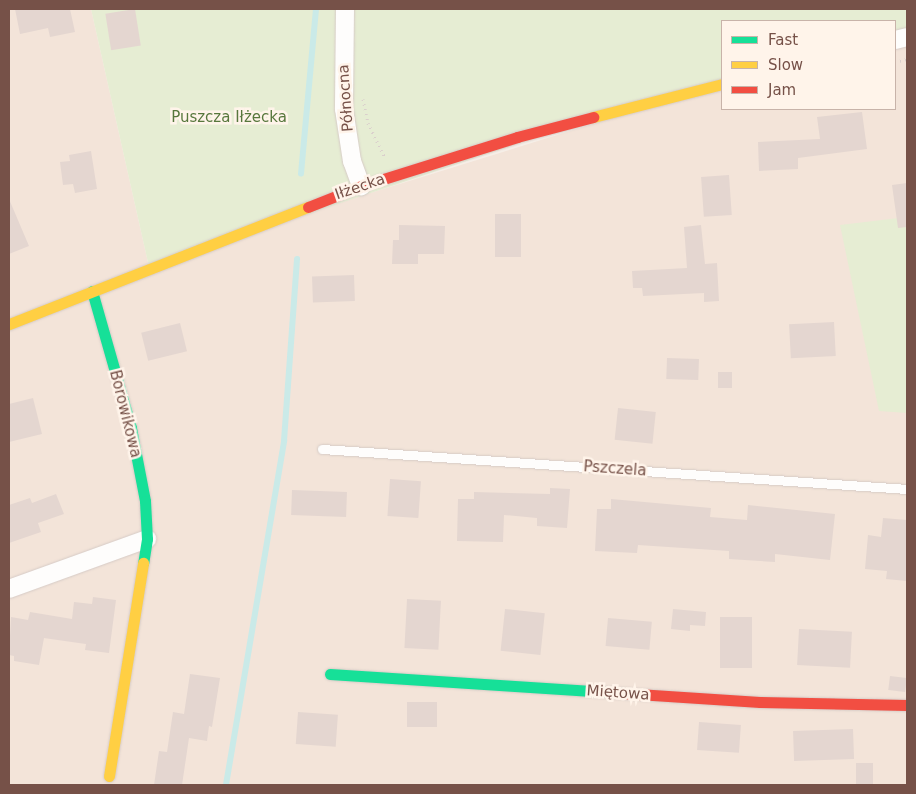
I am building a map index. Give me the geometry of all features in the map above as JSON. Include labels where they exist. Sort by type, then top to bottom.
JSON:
[{"type":"street","name":"Północna","points":[[345,9],[344,109],[352,161],[361,186]]},
{"type":"street","name":"Iłżecka","points":[[9,324],[361,186],[517,137],[721,84]]},
{"type":"street","name":"Borowikowa","points":[[92,291],[131,428],[145,501],[147,539],[110,776]]},
{"type":"street","points":[[9,589],[147,539]]},
{"type":"street","name":"Miętowa","points":[[330,674],[760,702],[907,705]]},
{"type":"lane","name":"Pszczela","points":[[322,449],[907,489]]},
{"type":"path","points":[[362,92],[367,118],[383,153]]},
{"type":"shaded area","points":[[9,9],[91,9],[149,267],[212,242],[721,84],[721,110],[896,110],[896,40],[907,37],[907,785],[9,785]]},
{"type":"green space","name":"Puszcza Iłżecka","points":[[91,9],[907,9],[907,37],[896,40],[896,20],[721,20],[721,84],[613,112],[149,267]]},
{"type":"green space","points":[[907,217],[907,413],[879,411],[840,225]]},
{"type":"building","points":[[15,9],[70,9],[75,32],[50,37],[48,28],[20,34]]},
{"type":"building","points":[[135,9],[141,46],[111,50],[105,14]]},
{"type":"building","points":[[862,112],[867,149],[798,158],[798,169],[759,171],[758,142],[820,139],[817,117]]},
{"type":"building","points":[[91,151],[97,189],[75,193],[73,184],[63,185],[60,162],[70,161],[69,155]]},
{"type":"building","points":[[729,175],[732,215],[704,217],[701,177]]},
{"type":"building","points":[[907,183],[907,227],[898,228],[892,185]]},
{"type":"building","points":[[9,199],[29,246],[9,254]]},
{"type":"building","points":[[495,214],[521,214],[521,257],[495,257]]},
{"type":"building","points":[[399,225],[445,226],[444,254],[418,254],[418,264],[392,264],[393,240],[399,240]]},
{"type":"building","points":[[701,225],[705,264],[717,263],[719,301],[704,302],[704,293],[643,296],[642,288],[633,288],[632,271],[687,268],[684,227]]},
{"type":"building","points":[[354,275],[355,301],[313,302],[312,276]]},
{"type":"building","points":[[834,322],[836,356],[791,358],[789,324]]},
{"type":"building","points":[[180,323],[187,351],[148,361],[141,333]]},
{"type":"building","points":[[667,358],[699,359],[698,380],[666,379]]},
{"type":"building","points":[[718,372],[732,372],[732,388],[718,388]]},
{"type":"building","points":[[33,398],[42,434],[9,442],[9,404]]},
{"type":"building","points":[[618,408],[656,412],[652,444],[615,440]]},
{"type":"building","points":[[390,479],[421,481],[418,518],[387,516]]},
{"type":"building","points":[[550,488],[570,489],[567,528],[537,526],[537,518],[504,515],[503,542],[457,541],[458,499],[474,499],[474,492],[550,494]]},
{"type":"building","points":[[292,490],[347,492],[346,517],[291,515]]},
{"type":"building","points":[[56,494],[64,514],[38,523],[41,532],[9,543],[9,505],[30,498],[32,503]]},
{"type":"building","points":[[611,499],[711,508],[710,517],[747,520],[748,505],[835,514],[830,560],[775,554],[775,562],[729,559],[729,551],[638,545],[637,553],[595,551],[597,509],[611,509]]},
{"type":"building","points":[[883,518],[907,520],[907,581],[886,579],[887,571],[865,569],[868,535],[881,537]]},
{"type":"building","points":[[93,597],[116,600],[109,653],[85,650],[86,644],[44,638],[39,665],[14,661],[14,656],[9,655],[11,617],[28,620],[30,612],[72,619],[74,602],[92,604]]},
{"type":"building","points":[[407,599],[441,601],[438,650],[404,648]]},
{"type":"building","points":[[505,609],[545,613],[540,655],[501,651]]},
{"type":"building","points":[[673,609],[706,612],[705,626],[690,625],[690,631],[671,629]]},
{"type":"building","points":[[720,617],[752,617],[752,668],[720,668]]},
{"type":"building","points":[[608,618],[652,622],[649,650],[606,646]]},
{"type":"building","points":[[799,629],[852,632],[850,668],[797,665]]},
{"type":"building","points":[[190,674],[220,678],[212,727],[209,726],[207,741],[189,738],[182,785],[154,785],[159,751],[167,752],[173,712],[184,714]]},
{"type":"building","points":[[890,676],[907,678],[905,692],[888,690]]},
{"type":"building","points":[[407,702],[437,702],[437,727],[407,727]]},
{"type":"building","points":[[298,712],[338,715],[336,747],[296,744]]},
{"type":"building","points":[[699,722],[741,725],[739,753],[697,750]]},
{"type":"building","points":[[853,729],[854,759],[794,761],[793,731]]},
{"type":"building","points":[[856,763],[873,763],[873,785],[856,785]]},
{"type":"waterway","points":[[301,174],[316,9]]},
{"type":"waterway","points":[[226,785],[284,441],[297,259]]},
{"type":"traffic: fast","points":[[92,291],[131,428],[145,501],[147,539],[143,563]]},
{"type":"traffic: fast","points":[[330,674],[622,693]]},
{"type":"traffic: slow","points":[[593,117],[721,84]]},
{"type":"traffic: slow","points":[[9,324],[308,207]]},
{"type":"traffic: slow","points":[[109,776],[143,563]]},
{"type":"traffic: jam","points":[[308,207],[361,186],[517,137],[593,117]]},
{"type":"traffic: jam","points":[[622,693],[760,702],[907,705]]}]
